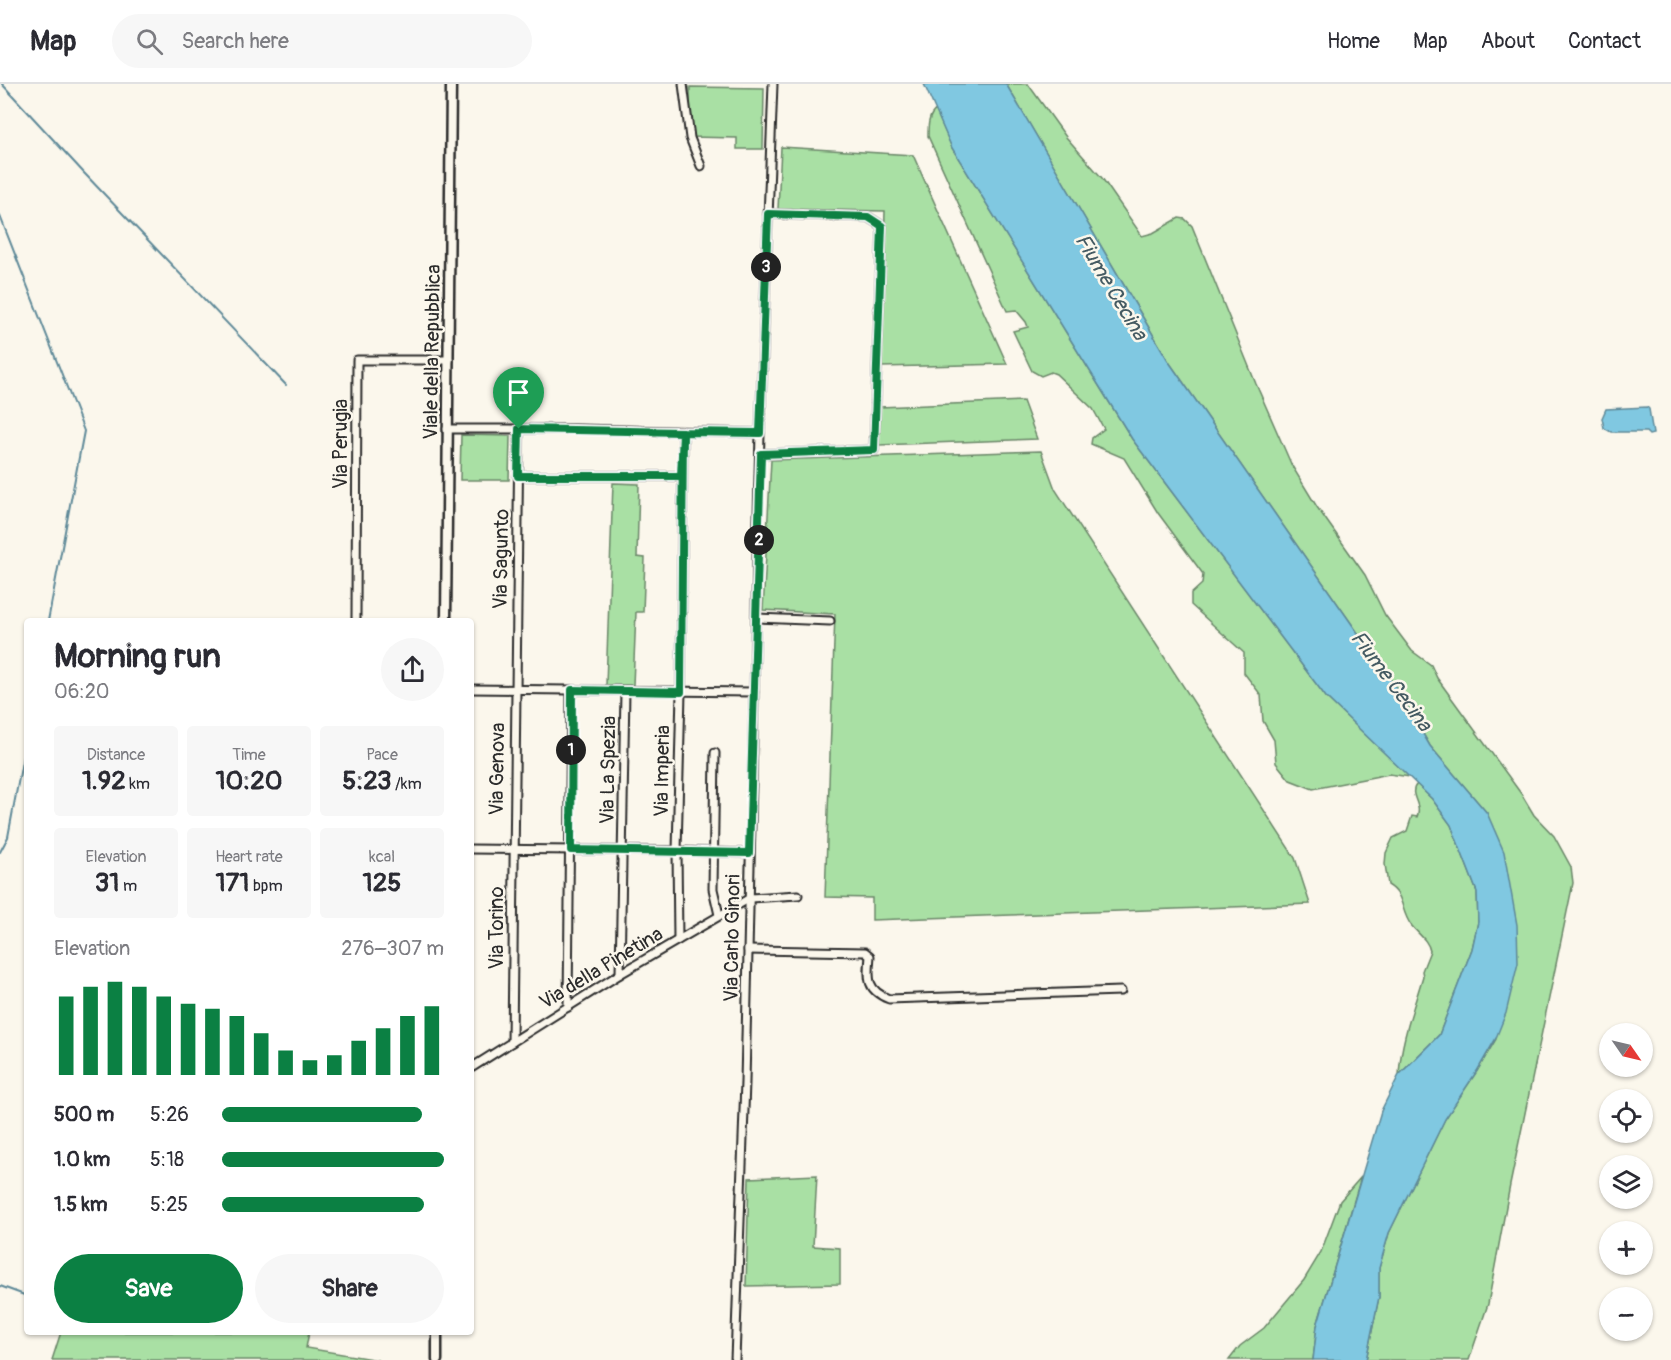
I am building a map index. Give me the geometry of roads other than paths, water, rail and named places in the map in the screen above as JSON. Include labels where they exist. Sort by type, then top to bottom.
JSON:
[{"type":"street","name":"Viale della Repubblica","points":[[446,618],[451,84]]},
{"type":"street","points":[[683,84],[690,138],[701,166]]},
{"type":"street","name":"Via Carlo Ginori","points":[[735,1360],[746,1082],[749,853],[757,618],[760,433],[773,84]]},
{"type":"street","points":[[761,454],[874,450],[882,226],[868,217],[768,214]]},
{"type":"street","name":"Via Perugia","points":[[356,618],[357,360],[449,360]]},
{"type":"street","points":[[447,429],[760,433]]},
{"type":"street","name":"Via Sagunto","points":[[515,690],[519,429]]},
{"type":"street","name":"Via Imperia","points":[[678,940],[677,851],[683,432]]},
{"type":"street","points":[[518,476],[681,476]]},
{"type":"street","points":[[757,618],[830,621]]},
{"type":"street","points":[[474,689],[754,692]]},
{"type":"street","name":"Via Genova","points":[[513,850],[515,690]]},
{"type":"street","points":[[568,1006],[572,690]]},
{"type":"street","name":"Via La Spezia","points":[[620,974],[625,691]]},
{"type":"street","points":[[715,753],[713,889],[719,915]]},
{"type":"street","points":[[474,849],[749,853]]},
{"type":"street","name":"Via Torino","points":[[512,1042],[513,850]]},
{"type":"street","points":[[750,898],[798,895]]},
{"type":"street","name":"Via della Pinetina","points":[[474,1066],[620,974],[750,898]]},
{"type":"street","points":[[748,951],[865,952],[870,956],[868,979],[877,994],[889,999],[1121,992]]},
{"type":"street","points":[[437,1335],[437,1360]]},
{"type":"water","name":"Fiume Cecina","points":[[924,84],[1006,84],[1169,362],[1397,689],[1430,746],[1487,813],[1504,852],[1517,925],[1518,963],[1506,1013],[1496,1038],[1445,1119],[1389,1233],[1379,1268],[1379,1297],[1366,1360],[1313,1360],[1317,1326],[1381,1111],[1399,1075],[1439,1035],[1472,949],[1478,922],[1477,892],[1451,825],[1432,799],[1326,697],[1132,439],[952,148]]},
{"type":"water","points":[[1647,407],[1653,434],[1611,432],[1604,428],[1602,418],[1606,409]]},
{"type":"waterway","points":[[2,84],[286,385]]},
{"type":"waterway","points":[[0,216],[84,431],[49,618]]},
{"type":"waterway","points":[[0,852],[8,837],[24,751]]},
{"type":"waterway","points":[[0,1286],[24,1295]]}]
